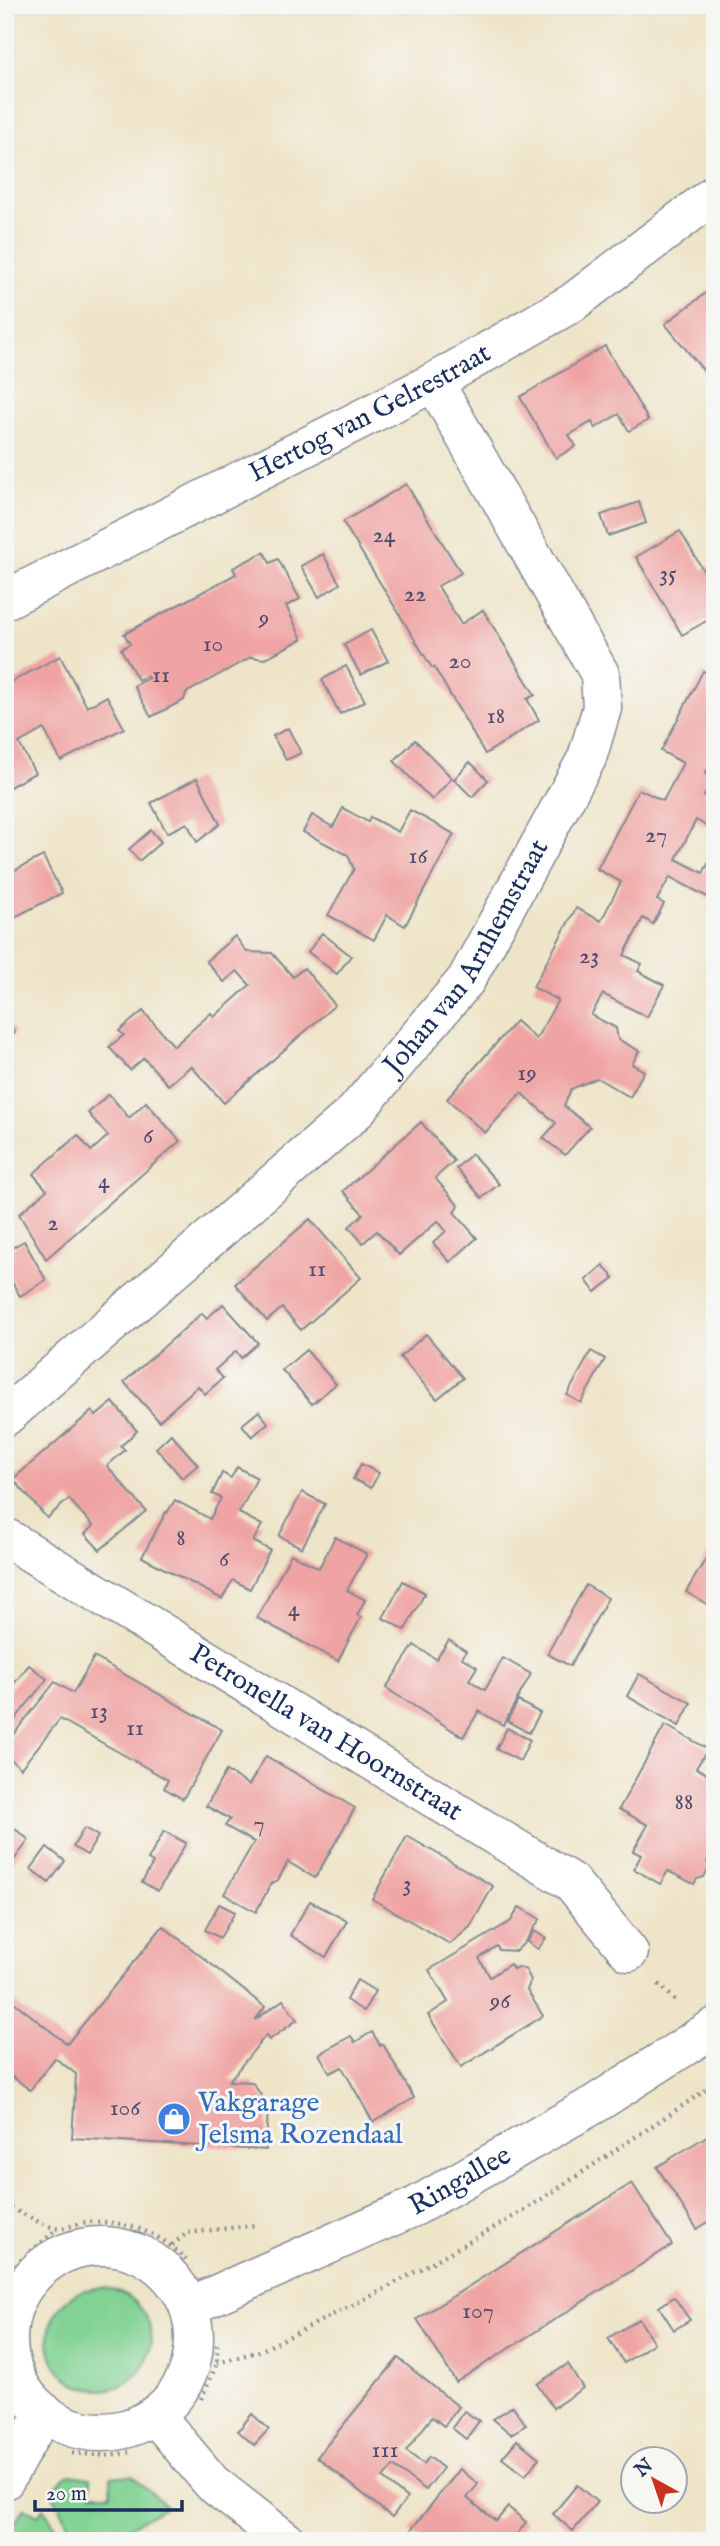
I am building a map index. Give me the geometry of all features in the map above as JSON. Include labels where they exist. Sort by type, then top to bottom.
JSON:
[{"type":"street","name":"Hertog van Gelrestraat","points":[[5,600],[433,382],[572,303],[715,194]]},
{"type":"street","name":"Johan van Arnhemstraat","points":[[5,1417],[355,1112],[466,980],[587,758],[602,708],[600,674],[433,382]]},
{"type":"street","name":"Petronella van Hoornstraat","points":[[5,1538],[571,1882],[629,1952]]},
{"type":"street","name":"Ringallee","points":[[190,2306],[416,2206],[595,2104],[715,2027]]},
{"type":"street","points":[[111,2244],[139,2254],[159,2266],[177,2283],[190,2306],[195,2334],[185,2381],[155,2415],[123,2431],[109,2433],[75,2428],[47,2414],[31,2400],[19,2383],[11,2364],[7,2343],[11,2314],[10,2283],[66,2253],[88,2246],[111,2244]]},
{"type":"street","points":[[5,2480],[31,2434],[47,2414]]},
{"type":"street","points":[[155,2415],[212,2483],[286,2541]]},
{"type":"path","name":"Ringallee","points":[[217,2364],[260,2351],[370,2297],[527,2209],[715,2083]]},
{"type":"path","points":[[172,2245],[187,2233],[236,2227]]},
{"type":"path","points":[[10,2283],[18,2263],[57,2229]]},
{"type":"green space","points":[[100,2288],[129,2296],[143,2310],[151,2339],[143,2368],[129,2382],[100,2390],[71,2382],[57,2368],[49,2339],[57,2310],[71,2296]]},
{"type":"green space","points":[[70,2474],[91,2477],[91,2493],[111,2493],[111,2477],[132,2475],[166,2506],[105,2541],[77,2541],[52,2492],[64,2477]]},
{"type":"green space","points":[[44,2507],[62,2541],[14,2541],[10,2529],[25,2508],[38,2515]]},
{"type":"building","points":[[715,286],[715,368],[707,375],[665,324]]},
{"type":"building","points":[[605,346],[648,420],[629,431],[619,414],[595,428],[592,422],[569,435],[576,446],[556,458],[520,397]]},
{"type":"building","points":[[406,484],[461,573],[438,586],[461,624],[483,610],[535,695],[527,699],[539,720],[485,754],[343,522]]},
{"type":"building","points":[[639,502],[646,523],[608,536],[601,515]]},
{"type":"building","points":[[680,531],[703,570],[715,563],[715,616],[682,635],[636,557]]},
{"type":"building","points":[[264,552],[270,563],[278,559],[300,599],[286,606],[302,639],[264,659],[251,657],[186,693],[184,700],[151,717],[134,686],[148,678],[146,676],[138,680],[121,649],[130,644],[124,634],[236,574],[233,568]]},
{"type":"building","points":[[323,554],[340,584],[319,597],[301,566]]},
{"type":"building","points":[[371,630],[388,661],[361,675],[344,645]]},
{"type":"building","points":[[60,656],[87,707],[107,696],[124,728],[61,761],[44,729],[19,743],[35,773],[6,789],[5,685]]},
{"type":"building","points":[[346,666],[365,701],[340,714],[322,680]]},
{"type":"building","points":[[703,671],[715,677],[715,756],[705,774],[713,778],[704,796],[715,801],[715,831],[696,820],[676,859],[703,873],[712,857],[715,858],[715,901],[670,877],[657,900],[664,904],[653,924],[643,918],[624,955],[642,964],[638,971],[664,985],[647,1017],[603,994],[591,1015],[616,1028],[618,1039],[639,1051],[632,1064],[644,1071],[630,1097],[597,1078],[571,1089],[564,1106],[590,1127],[565,1155],[543,1138],[556,1123],[521,1093],[485,1133],[447,1099],[516,1021],[536,1039],[558,1000],[533,987],[576,908],[601,921],[621,882],[597,869],[639,789],[663,801],[683,763],[661,751]]},
{"type":"building","points":[[288,728],[301,753],[286,760],[273,736]]},
{"type":"building","points":[[415,740],[452,778],[432,800],[394,761]]},
{"type":"building","points":[[470,762],[488,780],[472,797],[454,779]]},
{"type":"building","points":[[197,778],[220,824],[197,842],[187,823],[167,833],[151,803]]},
{"type":"building","points":[[343,808],[368,822],[370,817],[398,832],[410,810],[454,834],[405,926],[387,915],[374,940],[328,915],[354,869],[348,855],[303,832],[312,815],[333,827]]},
{"type":"building","points":[[151,830],[161,842],[139,861],[129,849]]},
{"type":"building","points":[[43,856],[62,893],[5,922],[5,875]]},
{"type":"building","points":[[322,933],[351,956],[337,974],[308,952]]},
{"type":"building","points":[[235,936],[247,952],[272,953],[293,977],[304,968],[335,1005],[224,1103],[191,1066],[168,1085],[144,1058],[130,1070],[109,1047],[124,1035],[119,1031],[143,1011],[174,1046],[211,1013],[214,1017],[250,985],[237,971],[224,982],[206,961]]},
{"type":"building","points":[[5,1019],[15,1032],[5,1040]]},
{"type":"building","points":[[109,1094],[129,1118],[146,1102],[180,1141],[46,1259],[19,1214],[47,1190],[33,1174],[78,1135],[91,1151],[108,1136],[88,1113]]},
{"type":"building","points":[[421,1122],[454,1161],[435,1178],[459,1206],[454,1212],[477,1238],[450,1262],[433,1243],[446,1231],[438,1221],[399,1255],[377,1231],[363,1243],[349,1227],[363,1214],[343,1191]]},
{"type":"building","points":[[472,1154],[499,1184],[482,1198],[456,1168]]},
{"type":"building","points":[[310,1219],[361,1278],[301,1330],[282,1308],[267,1321],[235,1284]]},
{"type":"building","points":[[24,1241],[46,1280],[20,1296],[5,1270],[5,1252]]},
{"type":"building","points":[[603,1265],[614,1278],[595,1292],[586,1280]]},
{"type":"building","points":[[223,1304],[258,1343],[241,1358],[236,1351],[215,1370],[223,1378],[205,1394],[198,1386],[159,1421],[124,1382],[202,1313],[207,1318]]},
{"type":"building","points":[[426,1334],[463,1378],[437,1399],[400,1357]]},
{"type":"building","points":[[306,1350],[336,1384],[312,1404],[282,1370]]},
{"type":"building","points":[[591,1351],[605,1359],[581,1403],[567,1395]]},
{"type":"building","points":[[113,1402],[137,1431],[121,1446],[125,1450],[107,1466],[146,1511],[100,1550],[85,1534],[93,1526],[69,1499],[47,1518],[13,1479],[92,1411],[96,1416]]},
{"type":"building","points":[[259,1411],[268,1423],[252,1437],[242,1425]]},
{"type":"building","points":[[171,1434],[198,1465],[182,1478],[156,1448]]},
{"type":"building","points":[[361,1464],[379,1473],[371,1488],[353,1479]]},
{"type":"building","points":[[237,1467],[257,1478],[239,1513],[262,1525],[253,1541],[270,1550],[250,1589],[233,1580],[222,1599],[142,1557],[175,1500],[210,1519],[221,1498],[212,1494],[222,1473],[231,1478]]},
{"type":"building","points":[[302,1492],[325,1504],[302,1548],[279,1536]]},
{"type":"building","points":[[335,1537],[367,1554],[347,1590],[365,1600],[357,1615],[361,1617],[338,1661],[257,1618],[291,1554],[319,1568]]},
{"type":"building","points":[[711,1550],[715,1552],[715,1609],[686,1592]]},
{"type":"building","points":[[403,1581],[425,1593],[405,1630],[383,1618]]},
{"type":"building","points":[[586,1585],[608,1598],[570,1666],[547,1654]]},
{"type":"building","points":[[449,1640],[466,1651],[462,1658],[477,1667],[469,1680],[485,1690],[503,1658],[531,1674],[503,1725],[479,1711],[463,1737],[386,1688],[414,1645],[436,1659]]},
{"type":"building","points":[[94,1657],[222,1730],[183,1799],[164,1788],[168,1780],[60,1719],[21,1768],[5,1755],[5,1745],[55,1682],[73,1693]]},
{"type":"building","points":[[29,1665],[47,1679],[5,1732],[5,1695]]},
{"type":"building","points":[[639,1674],[691,1703],[679,1726],[627,1696]]},
{"type":"building","points":[[518,1701],[540,1713],[529,1733],[507,1721]]},
{"type":"building","points":[[665,1725],[708,1749],[696,1768],[715,1778],[715,1846],[707,1861],[709,1867],[704,1877],[697,1879],[694,1884],[668,1871],[660,1884],[634,1869],[641,1855],[633,1851],[648,1825],[619,1809]]},
{"type":"building","points":[[507,1728],[530,1740],[520,1761],[496,1749]]},
{"type":"building","points":[[266,1756],[355,1808],[315,1878],[288,1862],[278,1880],[271,1884],[256,1912],[224,1894],[254,1842],[225,1826],[230,1819],[206,1806],[226,1771],[249,1785]]},
{"type":"building","points":[[10,1825],[29,1840],[5,1872],[5,1832]]},
{"type":"building","points":[[84,1828],[98,1836],[87,1855],[73,1847]]},
{"type":"building","points":[[164,1831],[186,1843],[158,1891],[142,1882],[153,1863],[148,1860]]},
{"type":"building","points":[[407,1836],[493,1886],[470,1927],[450,1944],[372,1899]]},
{"type":"building","points":[[47,1847],[65,1861],[49,1883],[31,1869]]},
{"type":"building","points":[[310,1901],[347,1921],[326,1957],[290,1935]]},
{"type":"building","points":[[219,1904],[235,1912],[220,1938],[205,1930]]},
{"type":"building","points":[[519,1907],[540,1919],[524,1943],[516,1951],[499,1950],[497,1946],[479,1958],[490,1977],[510,1964],[513,1969],[519,1967],[526,1970],[531,1980],[527,1990],[543,2016],[461,2067],[428,2015],[448,2002],[429,1970],[511,1921]]},
{"type":"building","points":[[163,1926],[265,2007],[255,2020],[283,2000],[297,2020],[269,2040],[266,2035],[229,2081],[252,2082],[268,2105],[266,2150],[72,2138],[76,2074],[55,2058],[30,2090],[13,2077],[5,2087],[5,1995],[67,2044]]},
{"type":"building","points":[[534,1931],[546,1938],[538,1949],[527,1942]]},
{"type":"building","points":[[357,1980],[375,1991],[364,2011],[346,2000]]},
{"type":"building","points":[[372,2032],[380,2045],[383,2044],[414,2098],[373,2122],[342,2067],[330,2073],[319,2054],[351,2036],[355,2042]]},
{"type":"building","points":[[715,2131],[715,2218],[697,2229],[657,2167]]},
{"type":"building","points":[[632,2183],[672,2245],[456,2382],[417,2319]]},
{"type":"building","points":[[674,2297],[690,2320],[674,2330],[659,2307]]},
{"type":"building","points":[[639,2319],[654,2343],[624,2363],[608,2338]]},
{"type":"building","points":[[398,2358],[459,2407],[444,2426],[432,2417],[406,2451],[424,2464],[429,2457],[443,2468],[426,2490],[393,2466],[383,2478],[407,2498],[392,2517],[317,2457]]},
{"type":"building","points":[[568,2364],[583,2388],[553,2408],[537,2384]]},
{"type":"building","points":[[513,2406],[526,2425],[511,2434],[493,2419]]},
{"type":"building","points":[[464,2411],[479,2421],[466,2439],[452,2428]]},
{"type":"building","points":[[252,2414],[269,2429],[254,2445],[238,2431]]},
{"type":"building","points":[[517,2440],[539,2458],[525,2476],[502,2458]]},
{"type":"building","points":[[460,2469],[478,2484],[467,2498],[496,2521],[508,2507],[526,2522],[512,2541],[423,2541],[410,2531]]},
{"type":"building","points":[[577,2485],[597,2502],[573,2531],[553,2514]]},
{"type":"place","name":"Vakgarage Jelsma Rozendaal","points":[[174,2119]]}]
